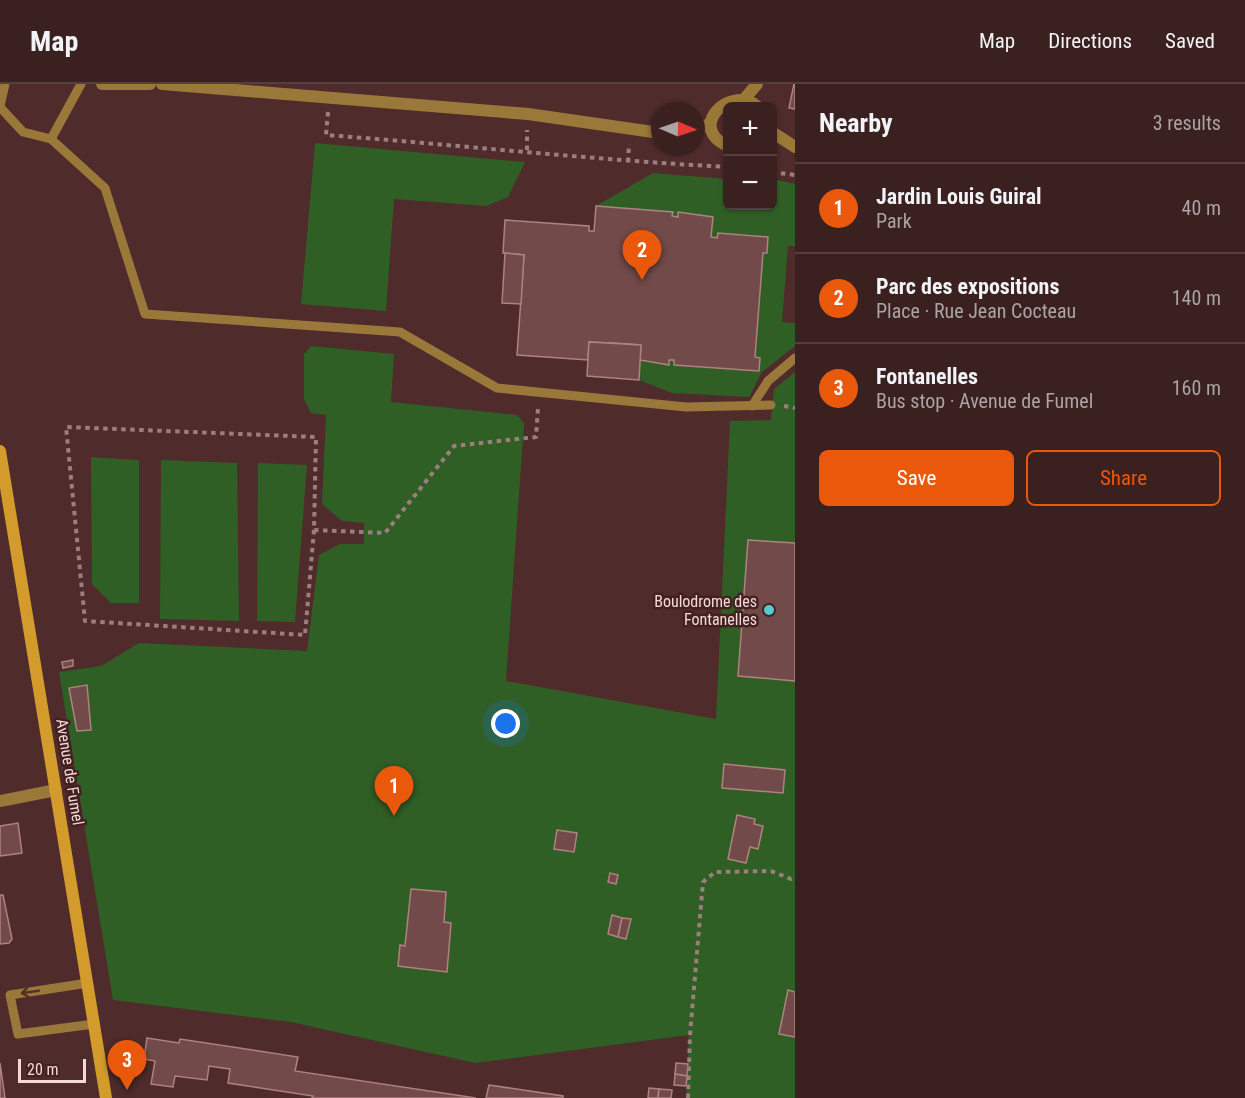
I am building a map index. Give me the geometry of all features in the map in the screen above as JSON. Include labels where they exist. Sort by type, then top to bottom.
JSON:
[{"type":"main road","name":"Avenue de Fumel","points":[[0,451],[106,1098]]},
{"type":"street","points":[[102,84],[150,84]]},
{"type":"street","points":[[162,84],[528,114],[651,132]]},
{"type":"street","points":[[746,97],[756,84]]},
{"type":"street","points":[[723,143],[717,140],[710,124],[711,116],[721,101],[737,96],[746,97],[752,102]]},
{"type":"street","points":[[705,126],[710,124]]},
{"type":"street","points":[[777,135],[795,147]]},
{"type":"street","points":[[0,801],[56,790]]},
{"type":"lane","points":[[5,84],[0,107],[23,132],[51,139],[105,188],[145,314],[400,332],[497,388],[686,407],[771,405]]},
{"type":"lane","points":[[51,139],[81,84]]},
{"type":"lane","points":[[752,405],[768,381],[795,358]]},
{"type":"lane","points":[[88,983],[10,995],[18,1034],[94,1024]]},
{"type":"path","points":[[337,99],[328,110],[326,135],[527,150],[628,162],[723,167]]},
{"type":"path","points":[[777,173],[795,175]]},
{"type":"path","points":[[314,530],[386,532],[454,446],[536,437],[540,392]]},
{"type":"path","points":[[66,427],[316,437],[314,530],[305,635],[85,621],[66,427]]},
{"type":"path","points":[[688,1098],[690,1035],[703,882],[715,872],[771,871],[791,879],[795,877]]},
{"type":"green space","points":[[315,143],[525,162],[508,197],[486,206],[394,199],[386,311],[301,304]]},
{"type":"green space","points":[[653,173],[723,179],[723,210],[777,210],[777,180],[795,184],[795,246],[788,246],[782,322],[795,323],[795,346],[762,372],[749,397],[672,393],[639,380],[640,360],[668,364],[669,360],[674,360],[759,371],[760,358],[755,357],[763,253],[767,253],[768,237],[718,233],[717,238],[711,237],[713,218],[678,213],[678,217],[672,216],[672,212],[596,206]]},
{"type":"green space","points":[[311,346],[394,354],[391,402],[517,415],[524,423],[506,681],[716,719],[730,421],[771,420],[774,389],[795,372],[795,1098],[686,1098],[689,1035],[475,1063],[291,1022],[113,1000],[59,672],[101,666],[139,643],[307,651],[319,555],[340,544],[364,544],[364,523],[342,521],[322,504],[326,415],[311,413],[304,399],[304,354]]},
{"type":"green space","points":[[91,457],[139,460],[139,603],[111,603],[92,584]]},
{"type":"green space","points":[[161,460],[237,463],[239,621],[160,619]]},
{"type":"green space","points":[[258,463],[307,465],[295,622],[257,621]]},
{"type":"building","points":[[795,84],[795,109],[789,108]]},
{"type":"building","points":[[596,206],[673,212],[672,216],[678,217],[678,212],[713,217],[711,237],[717,238],[718,233],[768,237],[767,253],[763,253],[755,357],[760,358],[759,371],[674,365],[674,360],[669,360],[669,365],[640,360],[641,345],[614,343],[589,342],[588,360],[517,355],[524,255],[503,253],[505,220],[589,226],[589,231],[594,231]]},
{"type":"building","points":[[505,253],[524,255],[521,304],[502,303]]},
{"type":"building","points":[[589,342],[641,345],[639,380],[587,376]]},
{"type":"building","name":"Boulodrome des Fontanelles","points":[[748,540],[795,543],[795,681],[738,676]]},
{"type":"building","points":[[73,660],[73,666],[63,668],[62,662]]},
{"type":"building","points":[[87,685],[91,730],[77,731],[69,688]]},
{"type":"building","points":[[724,764],[785,770],[783,793],[722,788]]},
{"type":"building","points":[[737,815],[755,819],[754,824],[763,826],[758,849],[750,847],[746,863],[728,859]]},
{"type":"building","points":[[18,823],[22,853],[0,856],[0,826]]},
{"type":"building","points":[[557,830],[577,833],[574,852],[554,849]]},
{"type":"building","points":[[610,873],[618,875],[616,884],[608,882]]},
{"type":"building","points":[[411,889],[446,892],[444,922],[451,923],[447,972],[398,966],[400,945],[405,946]]},
{"type":"building","points":[[0,895],[3,895],[12,939],[9,943],[0,944]]},
{"type":"building","points":[[612,915],[622,918],[618,937],[608,934]]},
{"type":"building","points":[[622,918],[631,919],[626,939],[618,937]]},
{"type":"building","points":[[788,990],[795,992],[795,1037],[779,1034]]},
{"type":"building","points":[[147,1038],[179,1043],[180,1039],[298,1057],[295,1071],[476,1098],[312,1098],[313,1096],[228,1083],[230,1069],[209,1066],[207,1080],[175,1076],[173,1087],[151,1084],[155,1061],[144,1059]]},
{"type":"building","points":[[0,1063],[5,1098],[0,1098]]},
{"type":"building","points":[[676,1063],[688,1064],[687,1076],[675,1074]]},
{"type":"building","points":[[675,1074],[687,1076],[686,1086],[674,1085]]},
{"type":"building","points":[[489,1085],[563,1096],[563,1098],[486,1098]]},
{"type":"building","points":[[649,1088],[659,1089],[658,1098],[648,1098]]},
{"type":"building","points":[[659,1089],[672,1090],[671,1098],[658,1098]]},
{"type":"place","name":"Parc des expositions","points":[[642,280]]},
{"type":"place","name":"Boulodrome des Fontanelles","points":[[769,610]]},
{"type":"place","name":"Jardin Louis Guiral","points":[[394,816]]},
{"type":"place","name":"Fontanelles","points":[[127,1090]]}]
